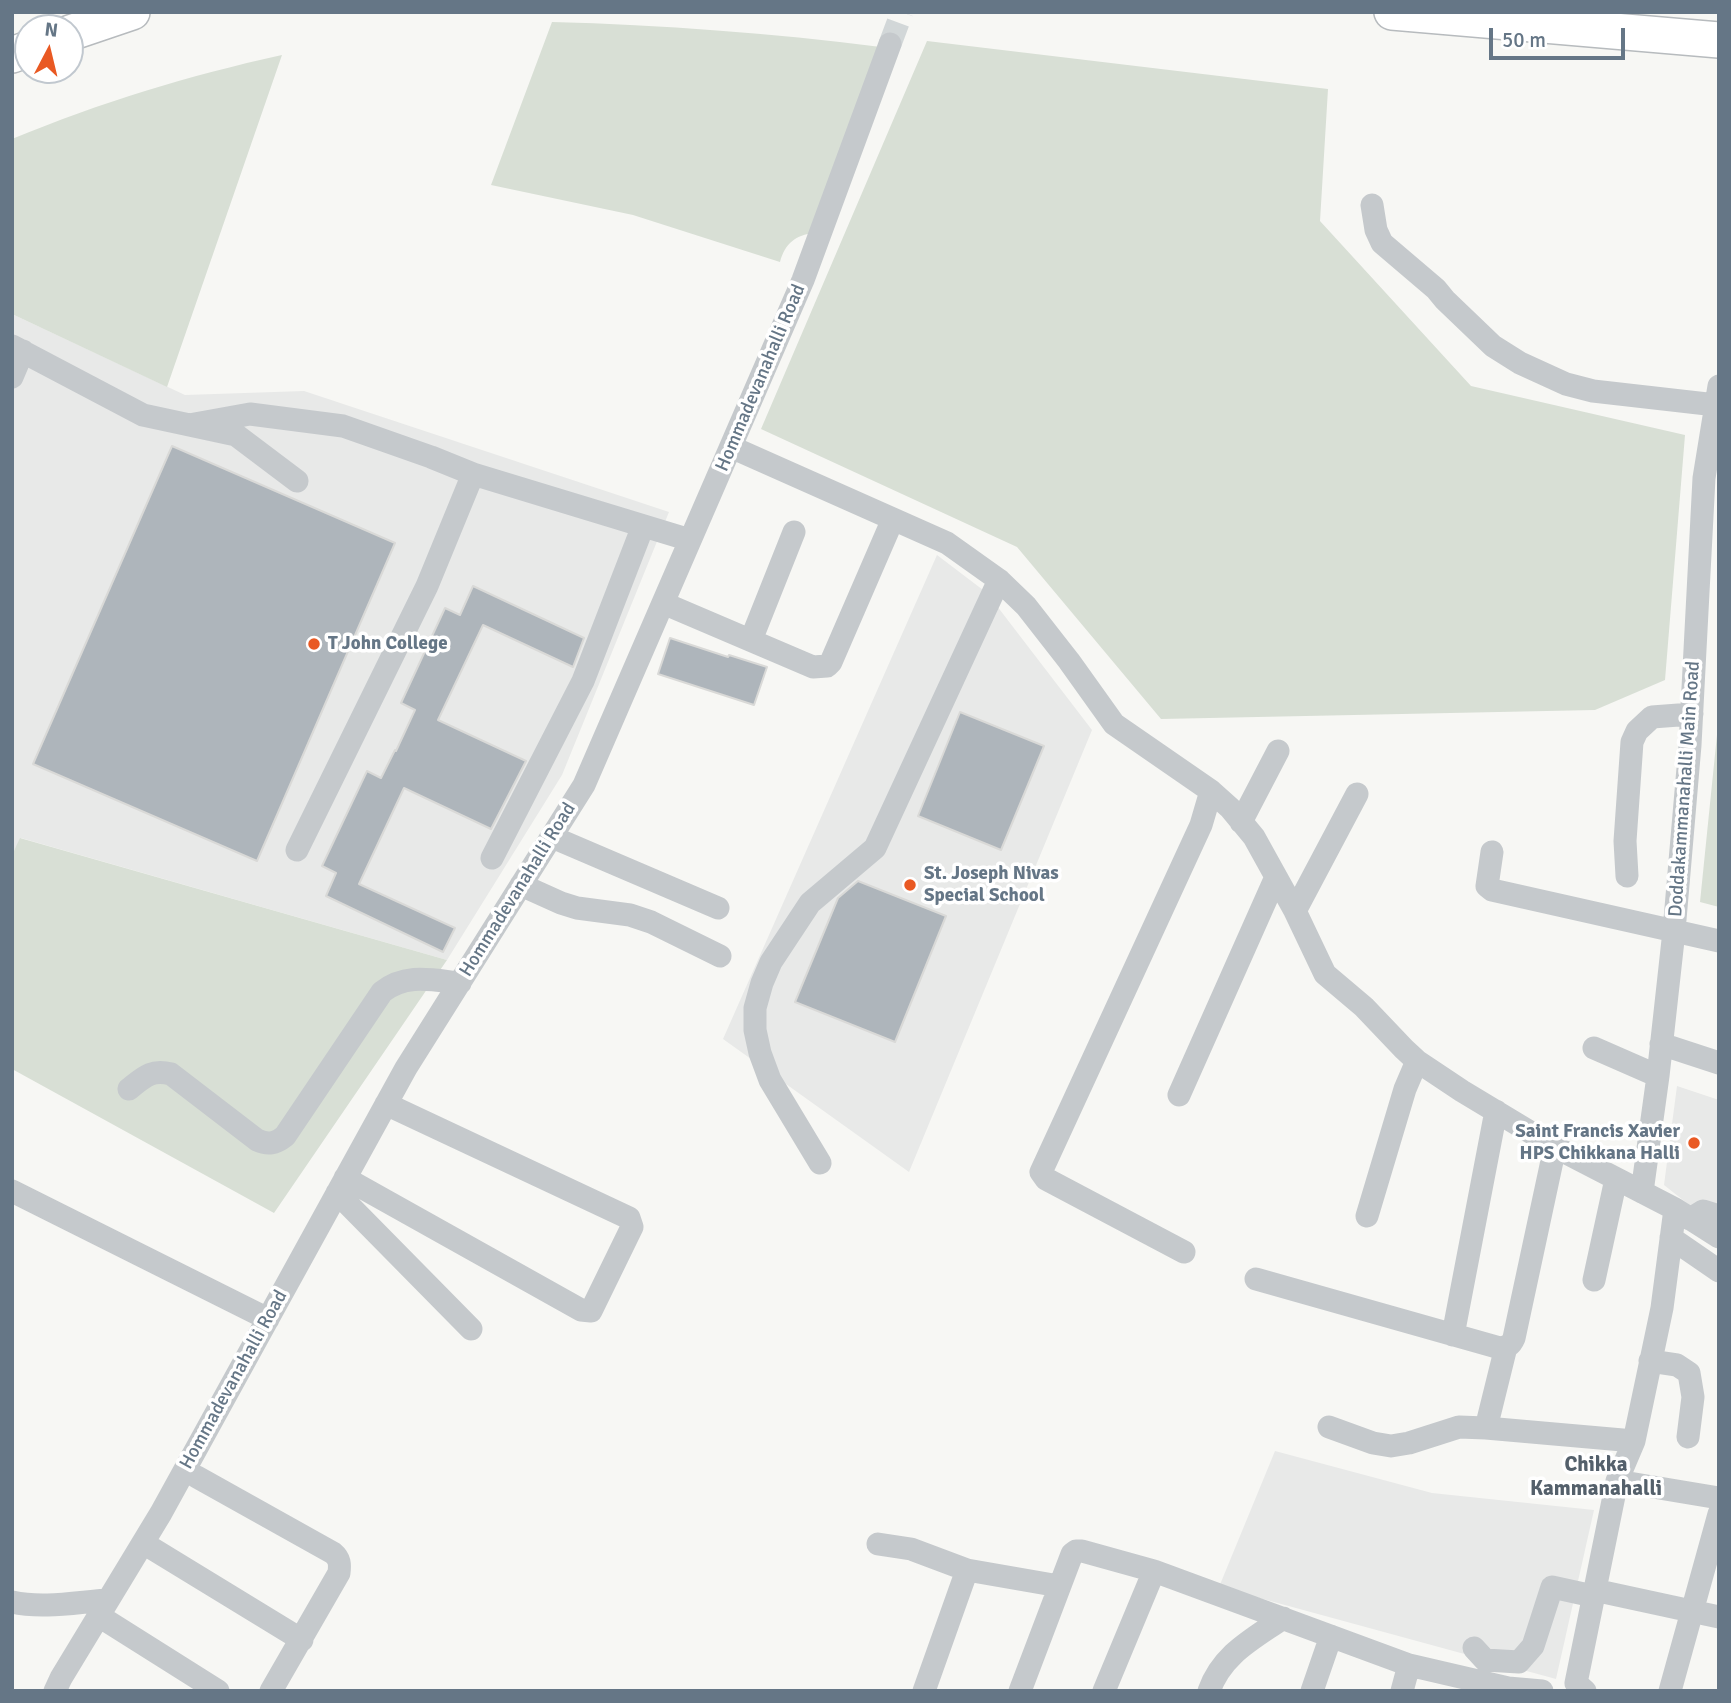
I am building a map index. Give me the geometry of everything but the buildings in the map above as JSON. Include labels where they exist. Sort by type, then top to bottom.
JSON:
[{"type":"highway","points":[[84,28],[132,12]]},
{"type":"highway","points":[[1392,12],[1719,40]]},
{"type":"street","name":"Hommadevanahalli Road","points":[[55,1691],[161,1513],[406,1068],[584,785],[803,280],[890,44]]},
{"type":"street","points":[[1372,205],[1376,230],[1382,243],[1428,281],[1506,356],[1566,384],[1593,391],[1717,396]]},
{"type":"street","points":[[12,377],[18,349],[144,415],[236,435],[297,481]]},
{"type":"street","name":"Doddakammanahalli Main Road","points":[[1642,1192],[1674,931],[1692,715],[1704,478],[1717,396]]},
{"type":"street","points":[[189,425],[250,414],[343,426],[473,474],[690,540]]},
{"type":"street","points":[[731,447],[947,543],[999,580],[1034,617],[1114,724],[1211,791],[1230,808],[1254,837],[1295,911],[1325,974],[1364,1007],[1417,1061],[1461,1091],[1555,1147],[1642,1192],[1719,1237]]},
{"type":"street","points":[[297,850],[427,586],[473,474]]},
{"type":"street","points":[[663,603],[813,667],[827,666],[893,519]]},
{"type":"street","points":[[492,858],[583,681],[643,526]]},
{"type":"street","points":[[751,640],[794,532]]},
{"type":"street","points":[[820,1163],[770,1080],[760,1053],[755,1030],[755,1008],[762,983],[771,962],[810,903],[875,848],[999,580]]},
{"type":"street","points":[[1627,876],[1625,841],[1632,742],[1637,732],[1652,717],[1692,715]]},
{"type":"street","points":[[1241,822],[1278,751]]},
{"type":"street","points":[[1184,1252],[1046,1179],[1041,1172],[1194,839],[1211,791]]},
{"type":"street","points":[[1295,911],[1357,794]]},
{"type":"street","points":[[552,837],[718,908]]},
{"type":"street","points":[[1492,852],[1487,880],[1487,887],[1492,890],[1719,941]]},
{"type":"street","points":[[1179,1095],[1276,877]]},
{"type":"street","points":[[521,885],[561,904],[630,915],[651,922],[720,956]]},
{"type":"street","points":[[130,1089],[153,1072],[171,1074],[257,1140],[271,1144],[285,1136],[382,992],[404,980],[460,982]]},
{"type":"street","points":[[1661,1044],[1719,1063]]},
{"type":"street","points":[[1594,1048],[1658,1076]]},
{"type":"street","points":[[1367,1216],[1405,1089],[1417,1061]]},
{"type":"street","points":[[341,1186],[581,1310],[591,1311],[632,1227],[629,1218],[386,1104]]},
{"type":"street","points":[[1453,1335],[1496,1111]]},
{"type":"street","points":[[1256,1279],[1500,1348],[1506,1347],[1514,1338],[1555,1147]]},
{"type":"street","points":[[1594,1280],[1616,1179]]},
{"type":"street","points":[[341,1186],[471,1329]]},
{"type":"street","points":[[12,1191],[268,1319]]},
{"type":"street","points":[[1682,1214],[1703,1211],[1719,1216]]},
{"type":"street","points":[[1572,1688],[1617,1481],[1633,1441],[1662,1308],[1671,1238],[1682,1214]]},
{"type":"street","points":[[1671,1238],[1719,1271]]},
{"type":"street","points":[[1486,1428],[1506,1347]]},
{"type":"street","points":[[1650,1362],[1677,1365],[1689,1373],[1693,1397],[1688,1437]]},
{"type":"street","points":[[1329,1427],[1373,1443],[1391,1446],[1459,1427],[1633,1441]]},
{"type":"street","points":[[197,1477],[338,1558],[339,1573],[271,1691]]},
{"type":"street","points":[[1617,1481],[1719,1498]]},
{"type":"street","points":[[1670,1691],[1719,1514]]},
{"type":"street","points":[[878,1544],[911,1549],[967,1570],[1059,1586]]},
{"type":"street","points":[[153,1549],[302,1640]]},
{"type":"street","points":[[1020,1691],[1059,1586],[1076,1551],[1154,1571],[1409,1665],[1508,1689],[1542,1691]]},
{"type":"street","points":[[924,1691],[967,1570]]},
{"type":"street","points":[[1104,1691],[1154,1571]]},
{"type":"street","points":[[1474,1648],[1485,1660],[1519,1662],[1533,1646],[1552,1587],[1693,1610],[1719,1617]]},
{"type":"street","points":[[12,1602],[40,1606],[104,1608],[218,1691]]},
{"type":"street","points":[[1209,1691],[1214,1677],[1235,1651],[1283,1618]]},
{"type":"street","points":[[1312,1691],[1331,1636]]},
{"type":"street","points":[[1402,1691],[1409,1665]]},
{"type":"shaded area","points":[[552,22],[717,30],[881,47],[814,233],[792,241],[780,262],[633,215],[491,185]]},
{"type":"shaded area","points":[[927,41],[1328,89],[1320,221],[1471,386],[1685,435],[1665,680],[1595,710],[1161,719],[1017,547],[761,429]]},
{"type":"shaded area","points":[[282,55],[167,387],[12,314],[12,139],[145,91]]},
{"type":"shaded area","name":"T John College","points":[[12,314],[185,395],[304,391],[669,512],[562,775],[447,960],[21,838],[12,855]]},
{"type":"shaded area","name":"St. Joseph Nivas Special School","points":[[937,555],[987,593],[1092,730],[909,1172],[723,1039]]},
{"type":"shaded area","points":[[1719,725],[1719,907],[1700,902]]},
{"type":"shaded area","points":[[20,838],[447,960],[274,1213],[12,1069],[12,855]]},
{"type":"shaded area","name":"Saint Francis Xavier HPS Chikkana Halli","points":[[1677,1086],[1719,1100],[1719,1225],[1712,1223],[1664,1185]]},
{"type":"shaded area","points":[[1275,1451],[1432,1493],[1594,1510],[1556,1679],[1219,1587]]},
{"type":"tunnel","points":[[890,44],[902,12]]},
{"type":"place","name":"T John College","points":[[314,644]]},
{"type":"place","name":"St. Joseph Nivas Special School","points":[[910,885]]},
{"type":"place","name":"Saint Francis Xavier HPS Chikkana Halli","points":[[1694,1143]]},
{"type":"district","name":"Chikka Kammanahalli","points":[[1596,1477]]}]
